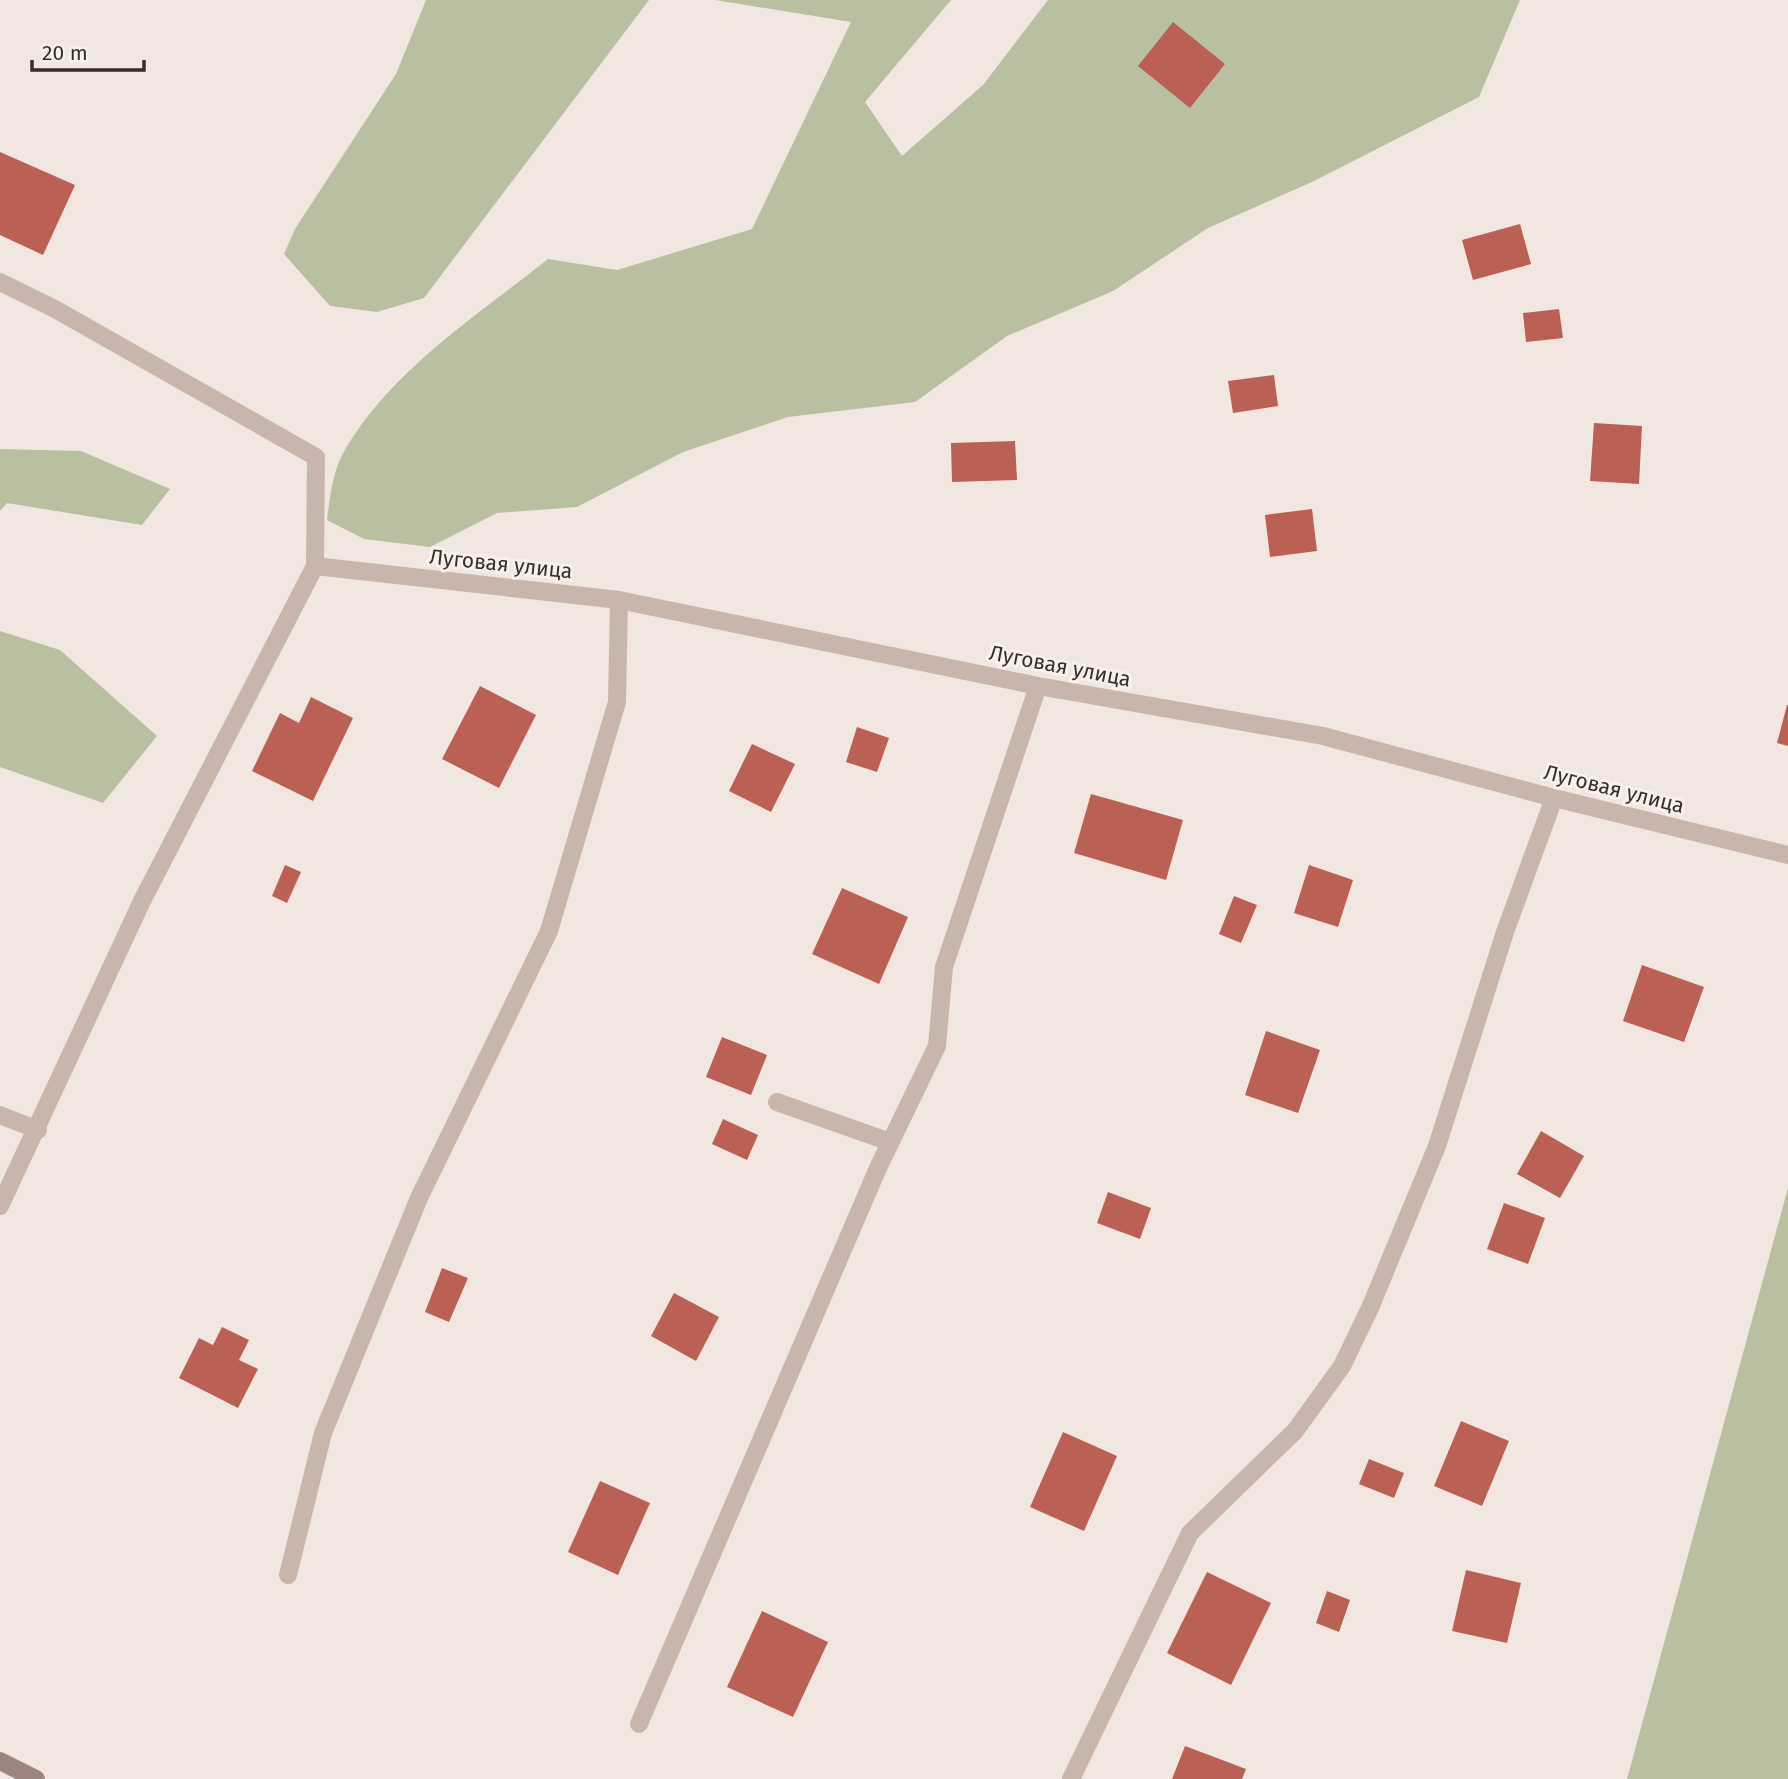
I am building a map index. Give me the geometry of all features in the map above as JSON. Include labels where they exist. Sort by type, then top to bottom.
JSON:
[{"type":"main road","points":[[0,1761],[36,1779]]},
{"type":"street","points":[[0,282],[55,309],[316,457],[315,566],[142,901],[38,1130],[0,1206]]},
{"type":"street","name":"Луговая улица","points":[[315,566],[619,600],[1038,686],[1323,736],[1788,855]]},
{"type":"street","points":[[288,1575],[328,1420],[419,1198],[550,931],[617,702],[619,600]]},
{"type":"street","points":[[639,1724],[890,1142],[937,1045],[944,967],[1038,686]]},
{"type":"street","points":[[1071,1779],[1190,1533],[1295,1431],[1342,1366],[1370,1308],[1437,1146],[1505,932],[1554,797]]},
{"type":"street","points":[[777,1102],[890,1142]]},
{"type":"street","points":[[0,1115],[38,1130]]},
{"type":"green space","points":[[426,0],[649,0],[424,298],[377,312],[330,306],[284,254],[295,229],[396,74]]},
{"type":"green space","points":[[715,0],[951,0],[865,102],[902,156],[983,85],[1048,0],[1520,0],[1479,97],[1312,182],[1208,228],[1113,291],[1007,336],[915,402],[788,417],[683,452],[577,507],[497,513],[430,547],[364,539],[327,520],[333,482],[342,456],[366,419],[388,393],[438,345],[548,259],[617,270],[752,229],[851,22]]},
{"type":"green space","points":[[0,449],[81,451],[170,489],[142,525],[7,503],[0,511]]},
{"type":"green space","points":[[0,631],[60,650],[157,736],[103,803],[0,767]]},
{"type":"green space","points":[[1788,1188],[1788,1779],[1627,1779]]},
{"type":"building","points":[[1173,22],[1225,64],[1190,108],[1138,66]]},
{"type":"building","points":[[0,152],[75,185],[43,255],[0,235]]},
{"type":"building","points":[[1520,224],[1531,264],[1473,280],[1462,240]]},
{"type":"building","points":[[1559,309],[1563,338],[1526,342],[1523,313]]},
{"type":"building","points":[[1274,375],[1278,406],[1233,413],[1228,381]]},
{"type":"building","points":[[1594,423],[1642,426],[1639,484],[1590,481]]},
{"type":"building","points":[[1015,441],[1017,480],[952,482],[951,443]]},
{"type":"building","points":[[1312,509],[1317,551],[1270,557],[1265,515]]},
{"type":"building","points":[[480,686],[536,715],[499,788],[442,759]]},
{"type":"building","points":[[311,697],[353,718],[313,801],[252,771],[280,713],[299,723]]},
{"type":"building","points":[[1788,705],[1788,746],[1777,743]]},
{"type":"building","points":[[857,727],[889,738],[877,772],[846,762]]},
{"type":"building","points":[[752,744],[795,764],[771,812],[729,791]]},
{"type":"building","points":[[1091,794],[1183,820],[1166,880],[1074,853]]},
{"type":"building","points":[[285,865],[301,872],[287,903],[272,896]]},
{"type":"building","points":[[1309,865],[1353,880],[1338,927],[1294,913]]},
{"type":"building","points":[[842,888],[908,917],[879,984],[812,954]]},
{"type":"building","points":[[1234,896],[1257,905],[1241,943],[1219,934]]},
{"type":"building","points":[[1642,965],[1704,987],[1684,1042],[1623,1021]]},
{"type":"building","points":[[1266,1031],[1320,1050],[1298,1113],[1245,1095]]},
{"type":"building","points":[[722,1037],[767,1055],[751,1095],[706,1077]]},
{"type":"building","points":[[723,1119],[758,1135],[747,1160],[712,1144]]},
{"type":"building","points":[[1541,1131],[1584,1156],[1560,1198],[1517,1174]]},
{"type":"building","points":[[1108,1192],[1151,1208],[1140,1239],[1097,1223]]},
{"type":"building","points":[[1504,1203],[1545,1218],[1528,1264],[1487,1249]]},
{"type":"building","points":[[442,1268],[468,1278],[449,1322],[425,1312]]},
{"type":"building","points":[[674,1293],[719,1317],[696,1361],[651,1336]]},
{"type":"building","points":[[222,1327],[249,1340],[239,1360],[258,1369],[238,1408],[179,1378],[199,1338],[213,1345]]},
{"type":"building","points":[[1461,1421],[1509,1441],[1482,1506],[1434,1486]]},
{"type":"building","points":[[1063,1432],[1117,1456],[1084,1531],[1030,1507]]},
{"type":"building","points":[[1369,1459],[1404,1473],[1394,1498],[1359,1484]]},
{"type":"building","points":[[600,1481],[650,1503],[618,1575],[568,1552]]},
{"type":"building","points":[[1466,1570],[1521,1583],[1507,1643],[1452,1631]]},
{"type":"building","points":[[1207,1572],[1271,1603],[1231,1685],[1167,1653]]},
{"type":"building","points":[[1327,1591],[1350,1600],[1339,1632],[1316,1623]]},
{"type":"building","points":[[762,1611],[828,1642],[793,1717],[727,1687]]},
{"type":"building","points":[[1185,1746],[1246,1769],[1242,1779],[1172,1779]]}]
